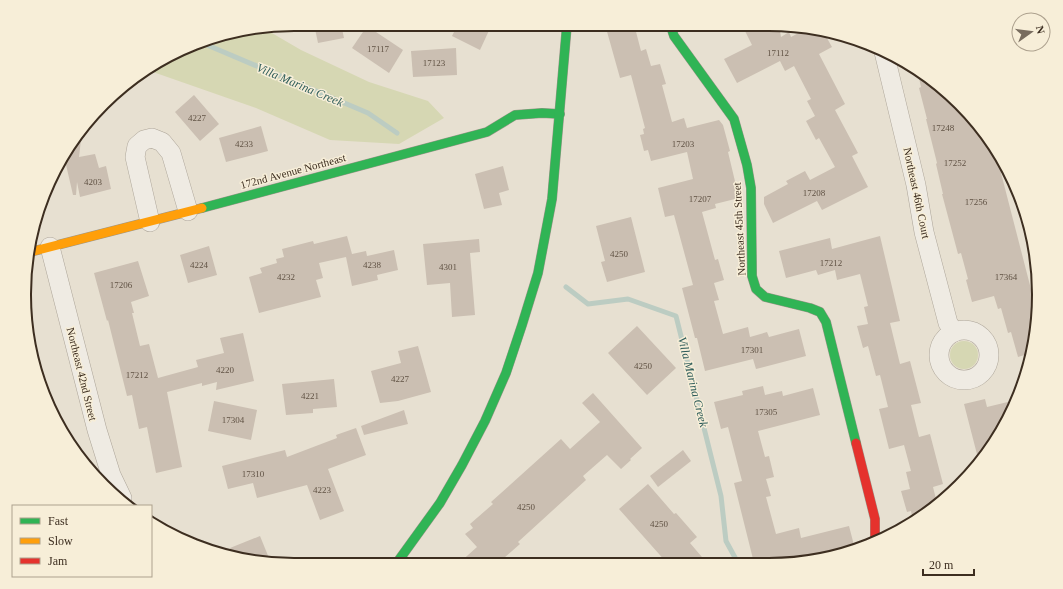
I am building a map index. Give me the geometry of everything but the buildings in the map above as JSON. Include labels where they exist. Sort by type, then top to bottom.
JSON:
[{"type":"street","points":[[400,558],[440,503],[485,421],[506,373],[538,273],[552,198],[567,31]]},
{"type":"street","name":"Northeast 45th Street","points":[[672,31],[674,36],[734,119],[747,165],[751,188],[752,276],[756,289],[765,297],[810,308],[820,312],[826,322],[875,519],[875,535]]},
{"type":"street","name":"Northeast 46th Court","points":[[886,58],[916,185],[924,232],[948,323],[954,332]]},
{"type":"street","name":"172nd Avenue Northeast","points":[[35,251],[150,222],[487,132],[515,115],[542,113],[560,114]]},
{"type":"street","points":[[150,222],[135,157],[137,146],[144,140],[152,138],[162,142],[171,153],[188,211]]},
{"type":"street","name":"Northeast 42nd Street","points":[[50,247],[97,430],[111,475],[119,491]]},
{"type":"green space","points":[[271,32],[301,50],[369,82],[428,101],[444,118],[399,144],[330,140],[256,108],[153,72],[178,58],[210,45],[243,36]]},
{"type":"green space","points":[[964,341],[974,345],[978,355],[974,365],[964,369],[954,365],[950,355],[954,345]]},
{"type":"waterway","name":"Villa Marina Creek","points":[[208,46],[368,113],[397,133]]},
{"type":"waterway","name":"Villa Marina Creek","points":[[566,287],[588,304],[628,299],[676,316],[721,496],[726,541],[735,558]]},
{"type":"traffic: fast","points":[[400,558],[440,503],[485,421],[506,373],[522,325],[538,273],[552,199],[566,31]]},
{"type":"traffic: fast","points":[[672,31],[674,36],[734,119],[747,165],[751,188],[752,276],[756,289],[765,297],[810,308],[820,312],[826,322],[856,443]]},
{"type":"traffic: fast","points":[[202,208],[487,132],[515,115],[542,113],[560,114]]},
{"type":"traffic: slow","points":[[35,251],[202,208]]},
{"type":"traffic: jam","points":[[856,443],[875,519],[875,535]]}]
